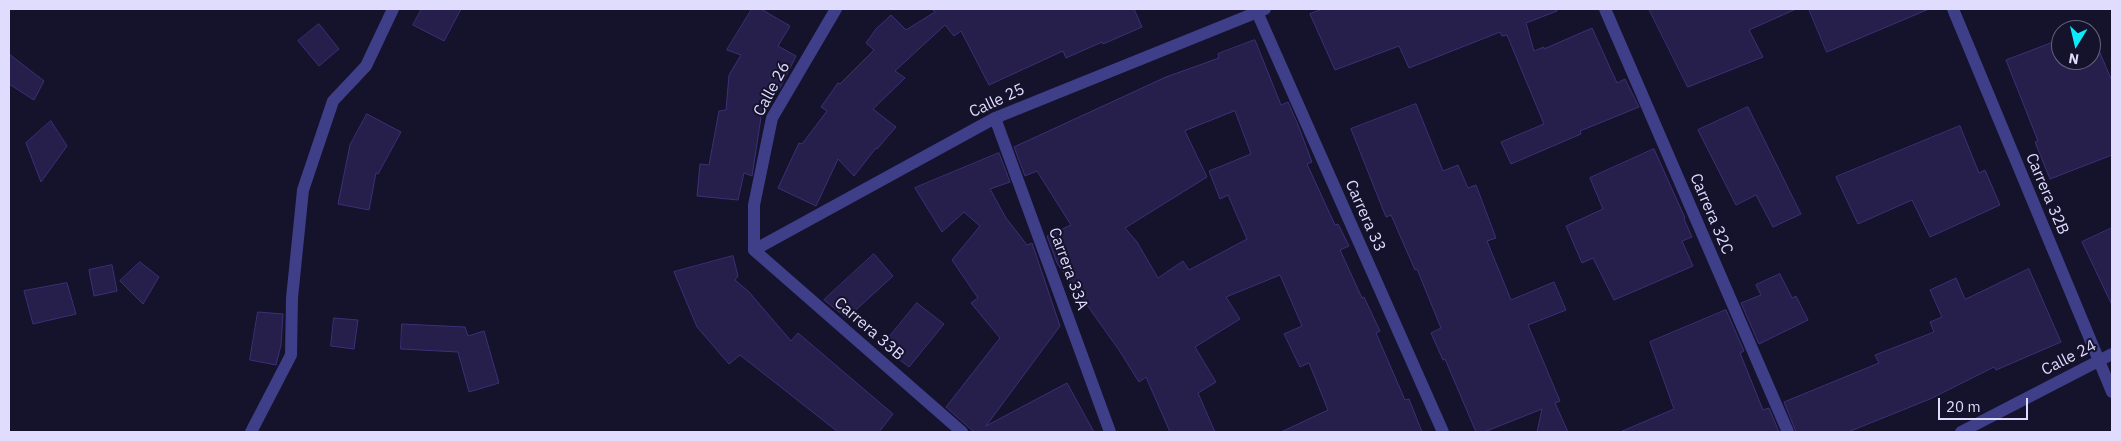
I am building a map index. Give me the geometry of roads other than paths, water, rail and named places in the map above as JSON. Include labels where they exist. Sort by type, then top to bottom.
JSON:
[{"type":"street","points":[[251,432],[291,356],[292,298],[303,190],[332,101],[366,66],[393,9]]},
{"type":"street","name":"Calle 26","points":[[754,250],[754,205],[772,118],[836,9]]},
{"type":"street","name":"Carrera 32C","points":[[1605,9],[1788,432]]},
{"type":"street","name":"Carrera 32B","points":[[1953,9],[2112,392]]},
{"type":"street","name":"Calle 25","points":[[754,250],[995,118],[1261,10]]},
{"type":"street","name":"Carrera 33","points":[[1261,10],[1443,432]]},
{"type":"street","name":"Carrera 33A","points":[[995,118],[1110,432]]},
{"type":"street","name":"Carrera 33B","points":[[754,250],[962,432]]},
{"type":"street","name":"Calle 24","points":[[1961,432],[2112,354]]}]
